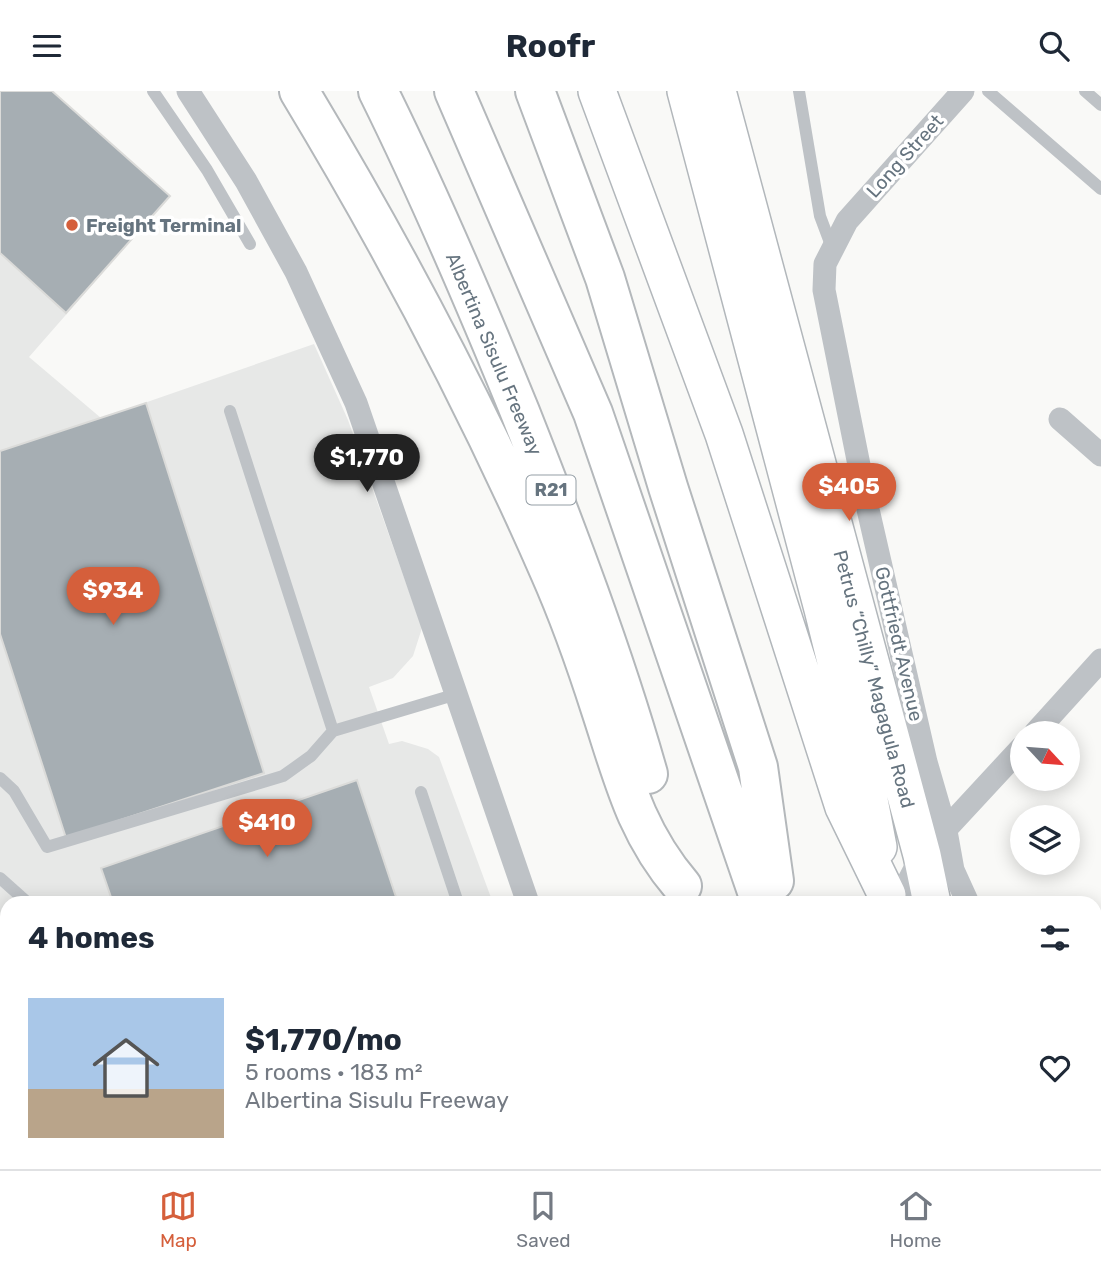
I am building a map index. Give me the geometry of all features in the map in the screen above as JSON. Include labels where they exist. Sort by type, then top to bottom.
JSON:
[{"type":"highway","points":[[299,91],[386,239],[489,445],[549,571],[590,676],[642,830],[684,895]]},
{"type":"highway","name":"Albertina Sisulu Freeway","points":[[378,91],[484,324],[555,501],[630,711],[684,895]]},
{"type":"highway","points":[[454,91],[593,413],[759,896]]},
{"type":"highway","points":[[535,91],[605,278],[668,487],[758,767],[777,896]]},
{"type":"main road","points":[[597,91],[724,434],[844,807],[891,896]]},
{"type":"main road","name":"Petrus “Chilly” Magagula Road","points":[[686,91],[823,609],[892,896]]},
{"type":"main road","name":"Petrus “Chilly” Magagula Road","points":[[720,91],[734,152],[934,843],[932,896]]},
{"type":"street","points":[[188,91],[246,181],[296,272],[340,367],[384,476],[526,896]]},
{"type":"street","name":"Long Street","points":[[847,221],[963,91]]},
{"type":"street","name":"Gottfriedt Avenue","points":[[847,221],[825,264],[829,321],[923,748],[934,843],[953,870],[965,896]]},
{"type":"street","points":[[1060,419],[1101,455]]},
{"type":"street","points":[[1046,721],[1101,660]]},
{"type":"street","points":[[896,896],[934,843],[1010,760]]},
{"type":"lane","points":[[153,91],[207,170],[250,244]]},
{"type":"lane","points":[[799,91],[820,216],[832,248]]},
{"type":"lane","points":[[988,91],[1101,189]]},
{"type":"lane","points":[[1085,91],[1101,105]]},
{"type":"lane","points":[[230,411],[333,731]]},
{"type":"lane","points":[[0,778],[14,791],[47,847],[283,776],[311,756],[333,731],[457,694]]},
{"type":"lane","points":[[421,792],[456,896]]},
{"type":"lane","points":[[0,878],[20,896]]},
{"type":"shaded area","points":[[0,91],[52,91],[170,196],[29,357],[101,418],[314,344],[348,420],[422,628],[413,656],[393,678],[369,687],[389,744],[402,741],[428,749],[439,757],[490,896],[0,896]]},
{"type":"building","name":"Freight Terminal","points":[[0,91],[52,91],[170,196],[66,313],[0,253]]},
{"type":"building","points":[[146,403],[264,773],[66,838],[0,634],[0,451]]},
{"type":"building","points":[[357,780],[396,896],[111,896],[101,868]]},
{"type":"place","name":"Freight Terminal","points":[[72,225]]}]
